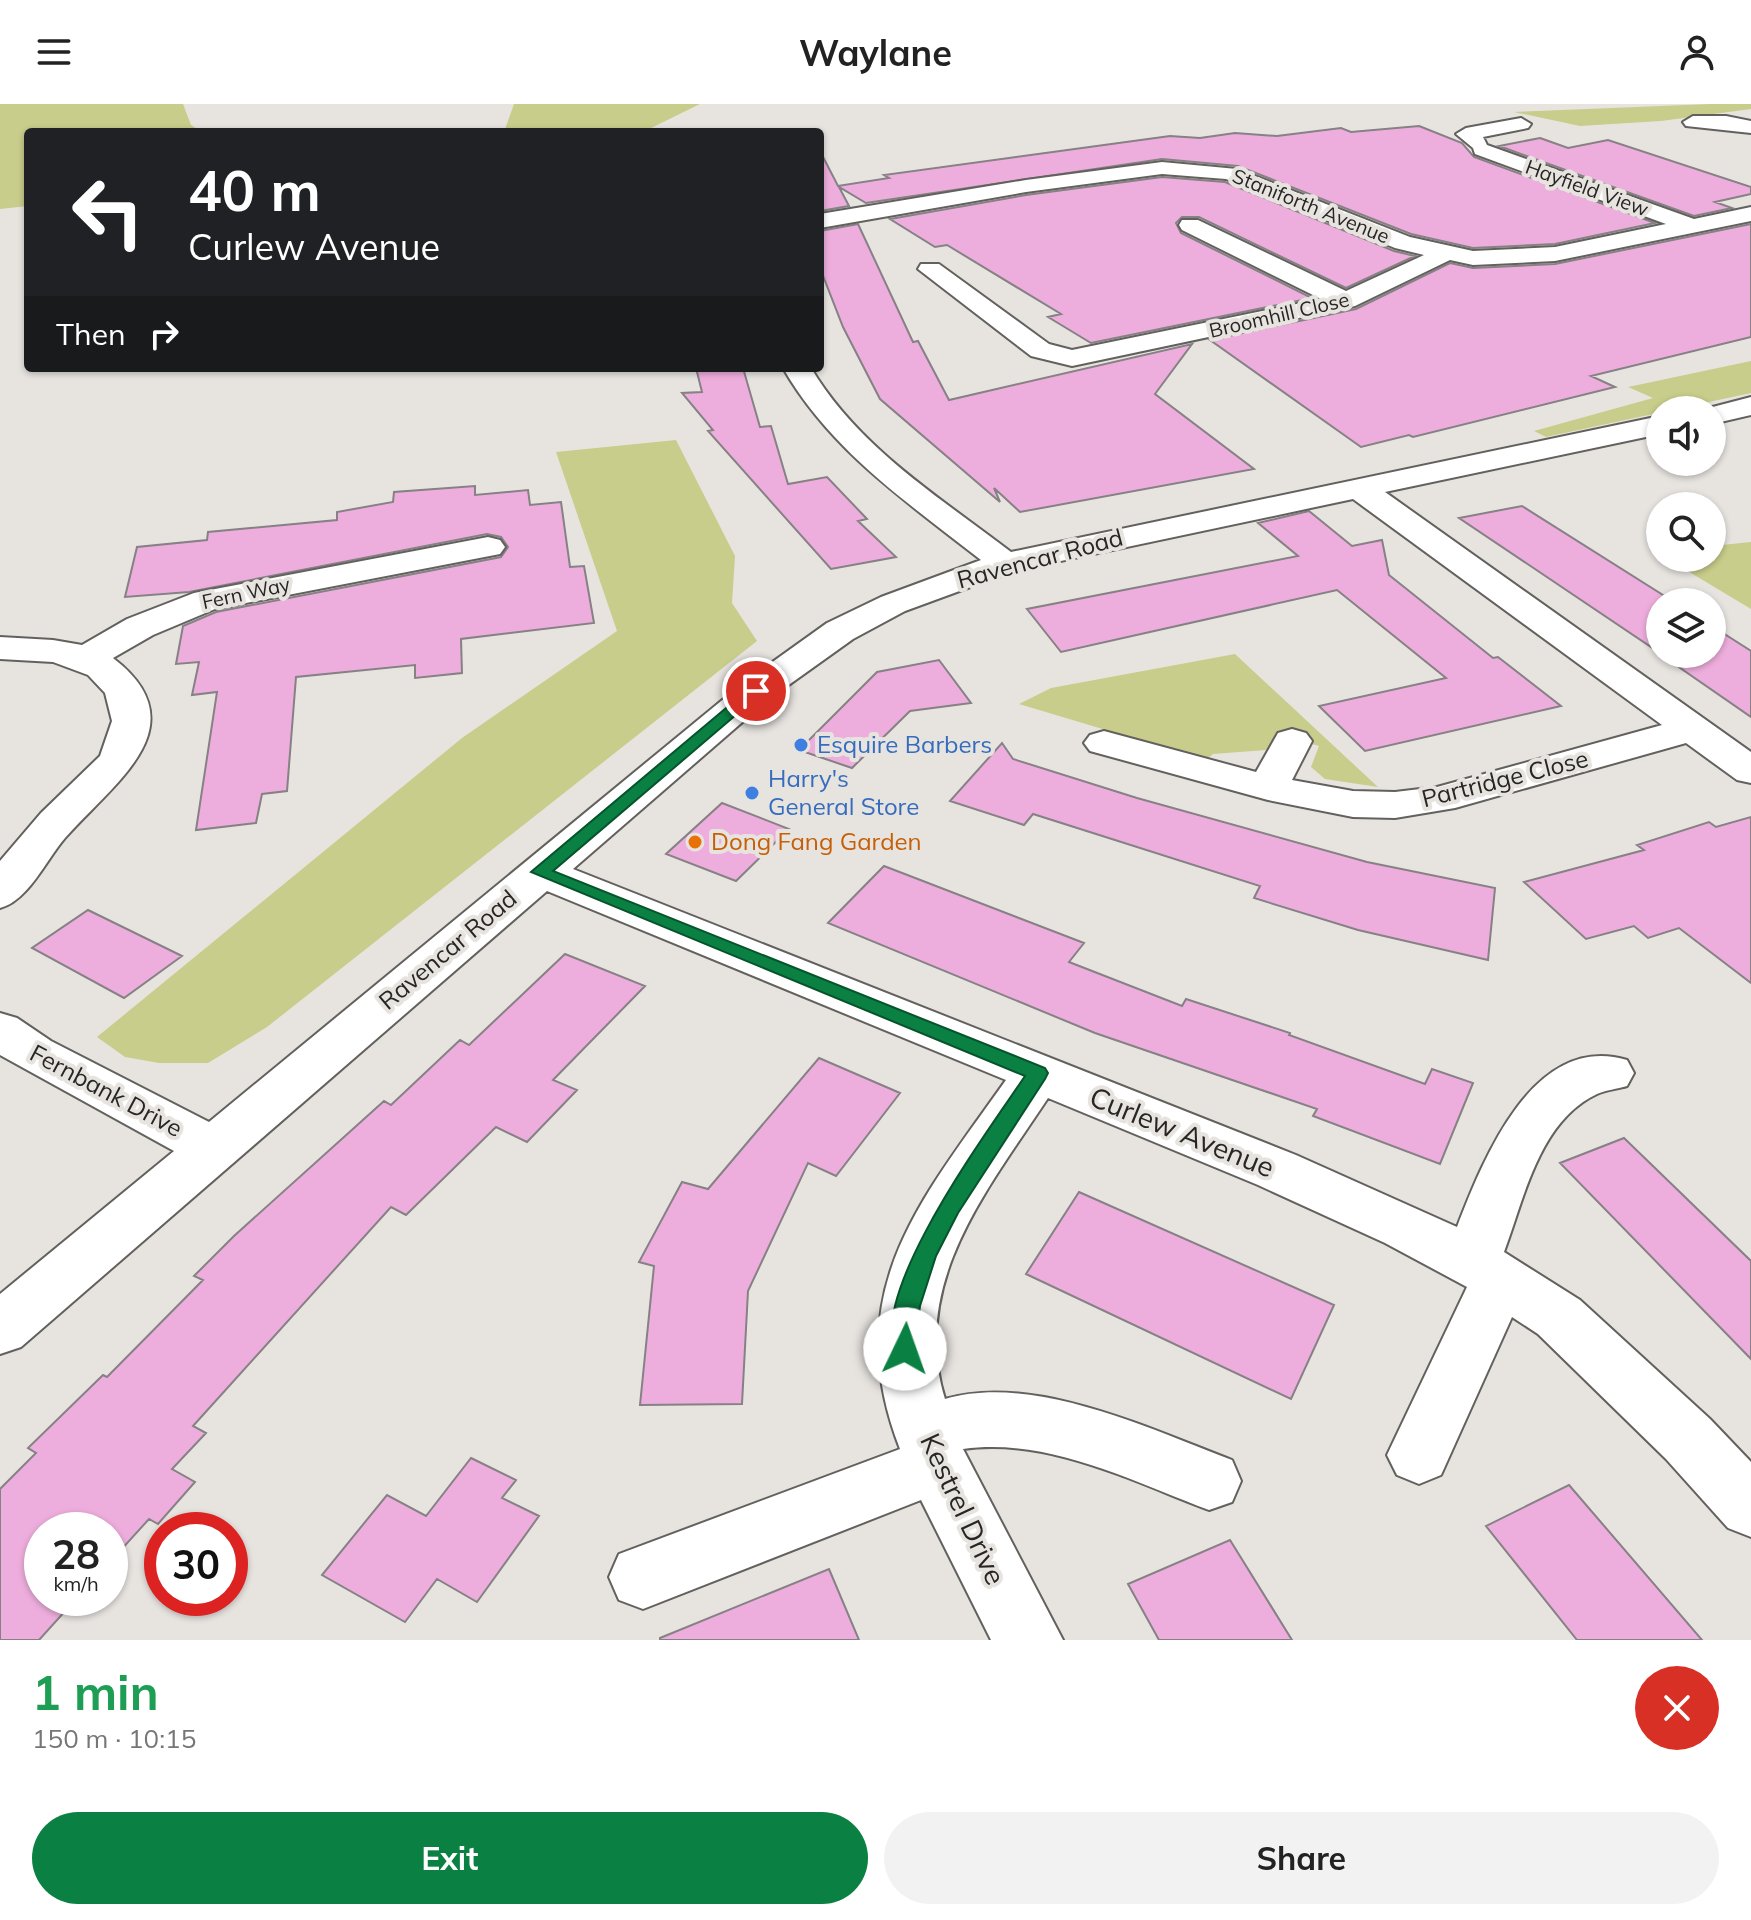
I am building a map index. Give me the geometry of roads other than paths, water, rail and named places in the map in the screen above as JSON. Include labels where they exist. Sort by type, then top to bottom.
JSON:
[{"type":"street","points":[[1693,122],[1726,122],[1751,127]]},
{"type":"street","name":"Hayfield View","points":[[1521,124],[1466,134],[1483,150],[1692,226]]},
{"type":"street","points":[[1099,153],[1136,169]]},
{"type":"street","name":"Staniforth Avenue","points":[[824,220],[1136,169],[1185,168],[1230,173],[1403,243],[1444,254],[1526,258],[1751,214]]},
{"type":"street","points":[[1190,225],[1346,301]]},
{"type":"street","name":"Broomhill Close","points":[[930,269],[1053,356],[1072,358],[1346,301],[1444,254]]},
{"type":"street","points":[[800,372],[829,418],[873,458],[1005,563]]},
{"type":"street","points":[[1726,412],[1751,406]]},
{"type":"street","name":"Ravencar Road","points":[[0,1329],[796,659],[840,631],[893,604],[1005,563],[1646,428]]},
{"type":"street","points":[[1360,489],[1751,771]]},
{"type":"street","name":"Fern Way","points":[[87,658],[140,627],[206,600],[423,572],[488,547]]},
{"type":"street","points":[[0,648],[47,650],[87,658],[111,672],[133,716],[128,742],[105,773],[55,823],[0,894]]},
{"type":"street","name":"Partridge Close","points":[[1104,743],[1268,788],[1353,804],[1395,805],[1440,799],[1691,729]]},
{"type":"street","points":[[1268,788],[1292,741]]},
{"type":"street","name":"Curlew Avenue","points":[[540,872],[1277,1170],[1405,1227],[1487,1269],[1559,1317],[1688,1439],[1751,1507]]},
{"type":"street","name":"Fernbank Drive","points":[[0,1030],[33,1054],[214,1148]]},
{"type":"street","name":"Kestrel Drive","points":[[1028,1640],[932,1448],[905,1349],[908,1306],[924,1256],[950,1207],[1038,1073]]},
{"type":"street","points":[[1419,1455],[1487,1269],[1523,1138],[1550,1101],[1580,1081],[1609,1073]]},
{"type":"street","points":[[643,1577],[932,1448],[969,1421],[1024,1424],[1104,1441],[1209,1481]]},
{"type":"place","name":"Esquire Barbers","points":[[801,745]]},
{"type":"place","name":"Harry's General Store","points":[[752,793]]},
{"type":"place","name":"Dong Fang Garden","points":[[695,842]]}]
